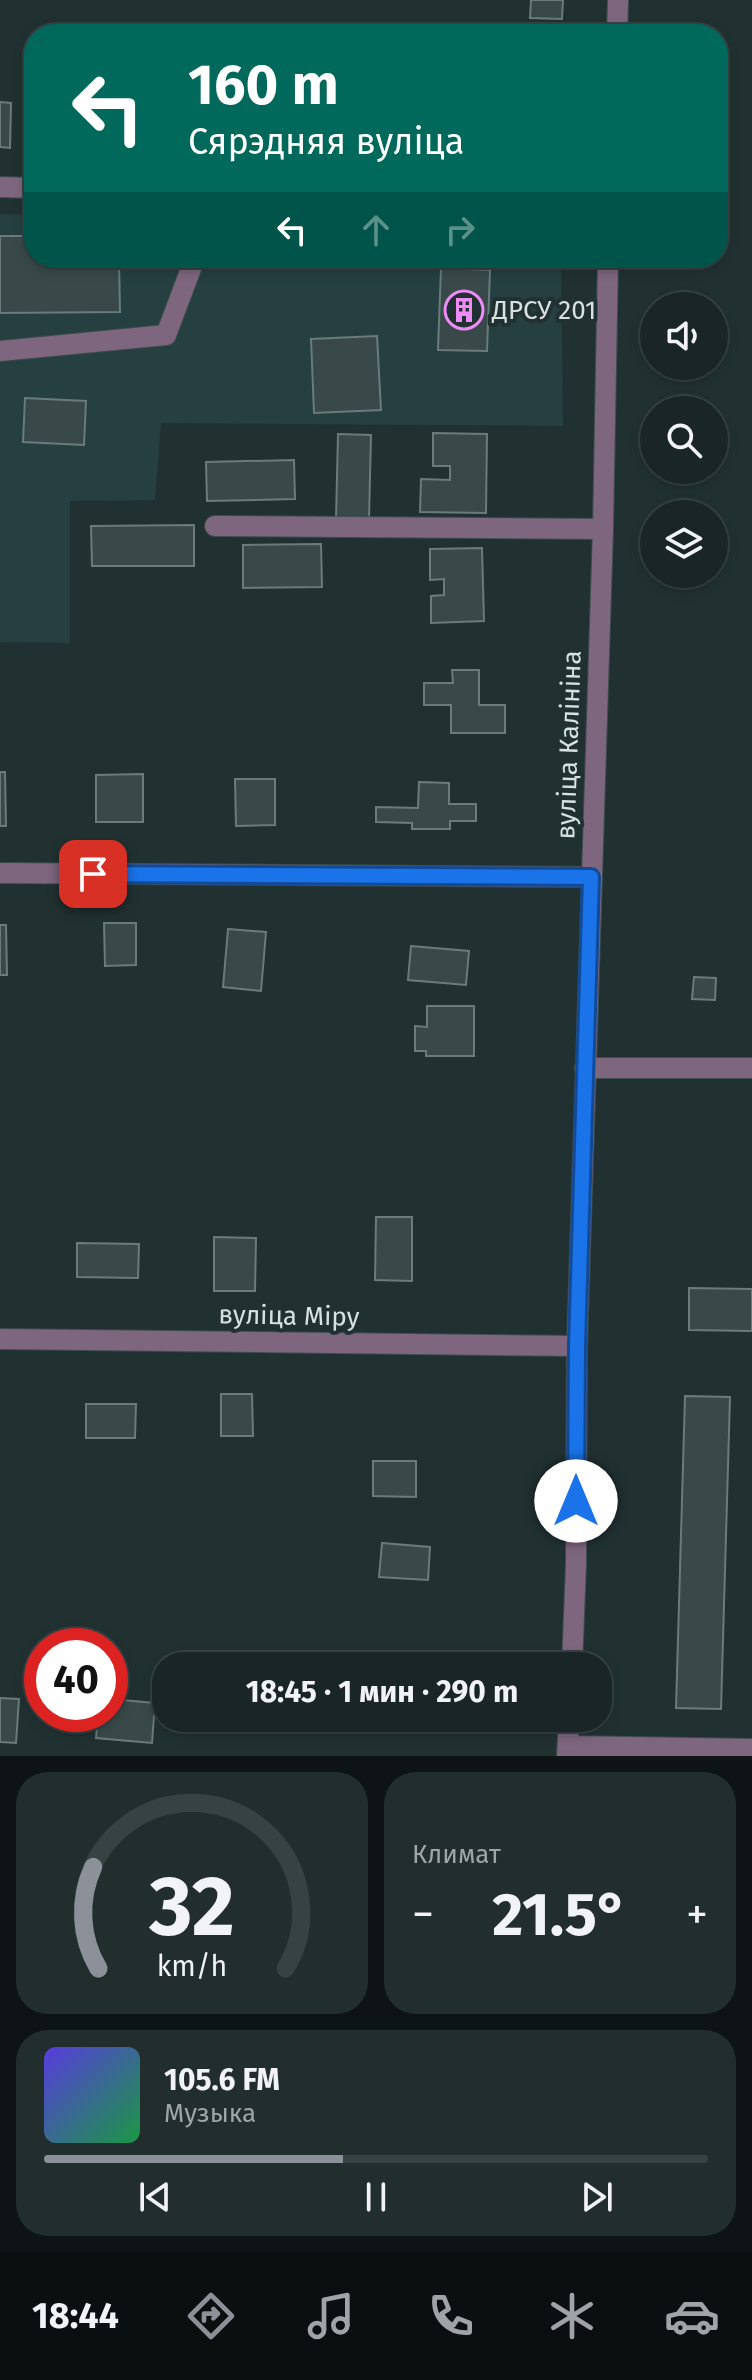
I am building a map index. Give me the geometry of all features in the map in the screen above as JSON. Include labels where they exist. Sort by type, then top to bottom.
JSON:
[{"type":"street","points":[[617,24],[618,0]]},
{"type":"street","points":[[0,187],[24,188]]},
{"type":"street","points":[[0,351],[166,335],[191,268]]},
{"type":"street","name":"вуліца Калініна","points":[[573,1652],[577,1346],[603,529],[608,268]]},
{"type":"street","points":[[215,526],[603,529]]},
{"type":"street","points":[[0,873],[591,877]]},
{"type":"street","points":[[585,1068],[752,1068]]},
{"type":"street","name":"вуліца Міру","points":[[0,1339],[577,1346]]},
{"type":"street","points":[[568,1751],[752,1749]]},
{"type":"shaded area","points":[[0,214],[24,215],[24,268],[561,268],[563,426],[161,423],[155,500],[70,501],[70,643],[0,642]]},
{"type":"building","points":[[531,0],[563,0],[562,19],[530,18]]},
{"type":"building","points":[[0,102],[11,103],[10,148],[0,147]]},
{"type":"building","points":[[0,236],[24,236],[24,268],[119,268],[120,312],[0,313]]},
{"type":"building","name":"ДРСУ 201","points":[[441,268],[490,270],[487,351],[438,350]]},
{"type":"building","points":[[377,336],[381,410],[314,413],[311,339]]},
{"type":"building","points":[[25,398],[86,401],[84,445],[23,442]]},
{"type":"building","points":[[433,433],[487,434],[486,513],[420,512],[421,479],[450,480],[450,466],[433,466]]},
{"type":"building","points":[[338,434],[371,435],[369,519],[336,519]]},
{"type":"building","points":[[294,460],[295,499],[207,501],[206,462]]},
{"type":"building","points":[[194,525],[194,566],[92,566],[91,526]]},
{"type":"building","points":[[321,544],[322,587],[243,588],[243,545]]},
{"type":"building","points":[[482,548],[484,621],[431,623],[431,596],[444,595],[444,579],[430,580],[430,549]]},
{"type":"building","points":[[452,670],[479,670],[479,705],[505,705],[505,733],[451,733],[451,705],[424,705],[424,683],[453,683]]},
{"type":"building","points":[[0,772],[5,772],[6,826],[0,826]]},
{"type":"building","points":[[143,774],[143,822],[96,822],[96,775]]},
{"type":"building","points":[[235,779],[275,779],[275,825],[236,826]]},
{"type":"building","points":[[419,782],[449,783],[449,804],[476,804],[476,821],[450,821],[450,829],[412,829],[412,823],[376,822],[376,807],[418,808]]},
{"type":"building","points":[[104,923],[136,923],[136,965],[105,966]]},
{"type":"building","points":[[0,925],[6,925],[7,975],[0,975]]},
{"type":"building","points":[[228,929],[266,932],[261,991],[223,987]]},
{"type":"building","points":[[411,946],[469,951],[466,985],[408,980]]},
{"type":"building","points":[[694,977],[716,978],[715,1000],[692,999]]},
{"type":"building","points":[[427,1006],[474,1006],[474,1056],[426,1056],[426,1051],[415,1051],[415,1026],[427,1027]]},
{"type":"building","points":[[376,1217],[412,1217],[412,1281],[375,1280]]},
{"type":"building","points":[[214,1237],[256,1238],[255,1291],[214,1291]]},
{"type":"building","points":[[77,1243],[139,1244],[138,1278],[77,1277]]},
{"type":"building","points":[[689,1288],[752,1289],[752,1331],[689,1330]]},
{"type":"building","points":[[221,1394],[252,1394],[253,1436],[221,1436]]},
{"type":"building","points":[[685,1396],[730,1397],[721,1709],[676,1708]]},
{"type":"building","points":[[86,1404],[136,1404],[135,1438],[86,1438]]},
{"type":"building","points":[[373,1461],[416,1461],[416,1497],[373,1496]]},
{"type":"building","points":[[382,1543],[430,1547],[428,1580],[379,1577]]},
{"type":"building","points":[[0,1698],[19,1699],[16,1743],[0,1742]]},
{"type":"building","points":[[128,1701],[152,1703],[152,1743],[96,1738],[96,1732],[128,1732]]},
{"type":"place","name":"ДРСУ 201","points":[[464,310]]},
{"type":"route","points":[[93,874],[591,877],[577,1346],[576,1501]]}]
